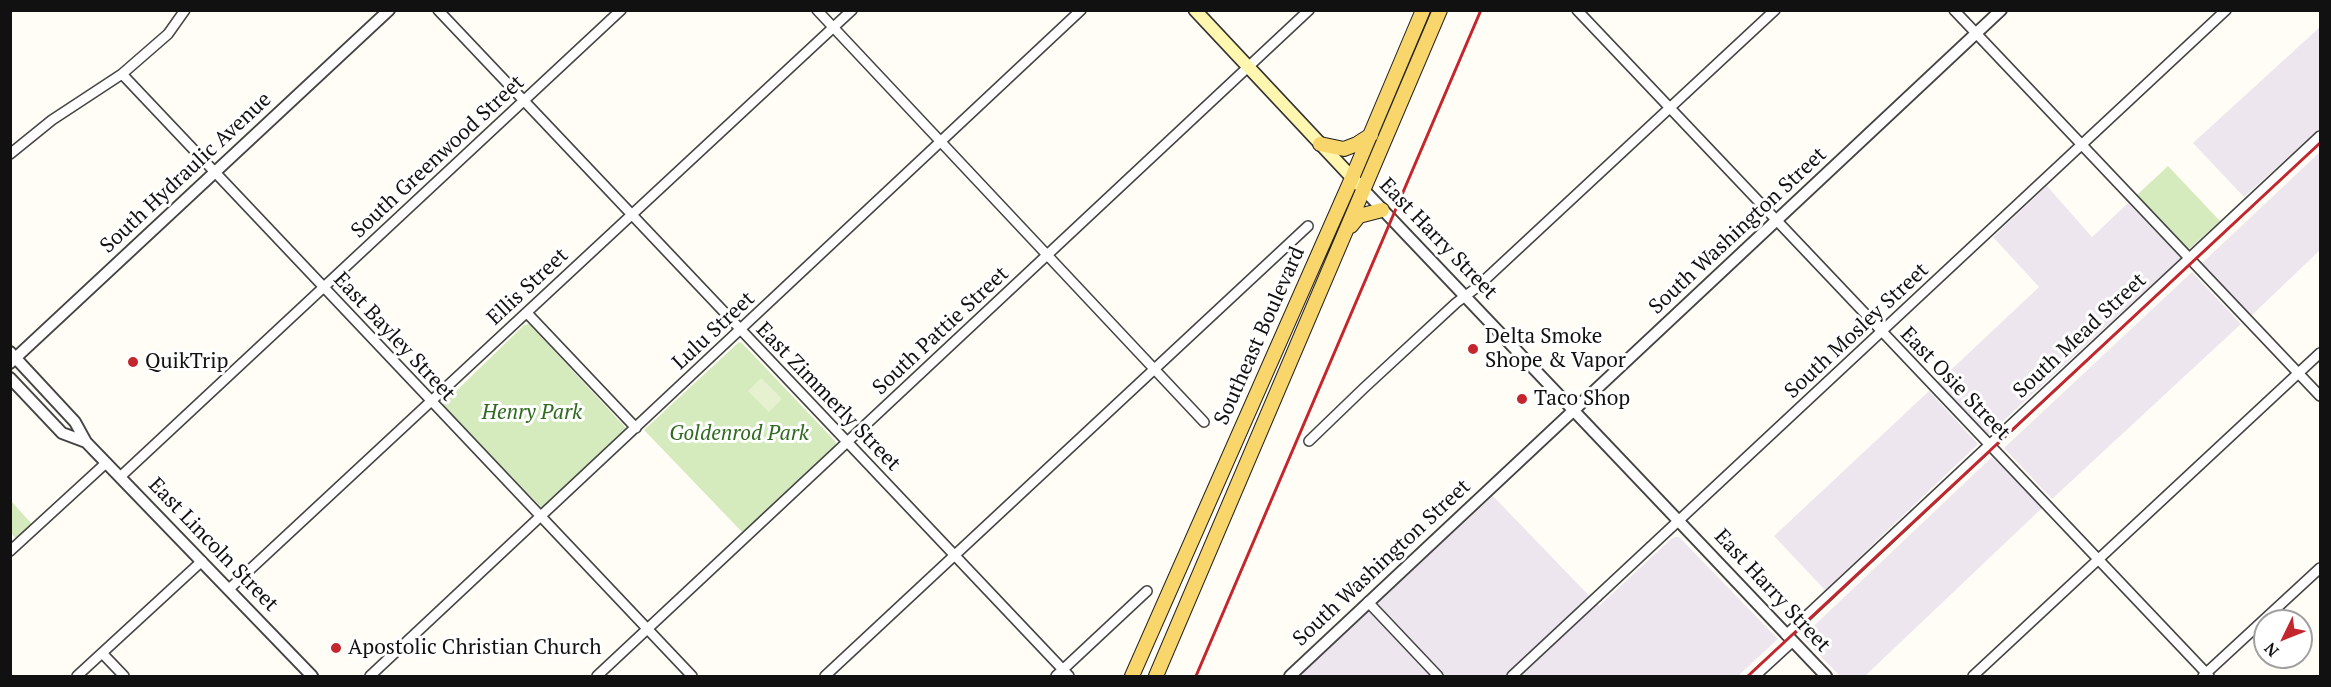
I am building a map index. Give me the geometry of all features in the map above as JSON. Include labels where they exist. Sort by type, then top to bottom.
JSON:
[{"type":"main road","name":"East Harry Street","points":[[1195,10],[1363,189]]},
{"type":"main road","name":"Southeast Boulevard","points":[[1132,676],[1371,135],[1423,10]]},
{"type":"main road","name":"Southeast Boulevard","points":[[1156,676],[1440,10]]},
{"type":"main road","points":[[1320,144],[1344,149],[1371,135]]},
{"type":"main road","points":[[1345,232],[1359,216],[1382,210]]},
{"type":"street","points":[[10,154],[52,120],[122,74],[168,33],[185,10]]},
{"type":"street","name":"South Hydraulic Avenue","points":[[12,358],[216,173],[388,10]]},
{"type":"street","name":"East Zimmerly Street","points":[[438,10],[1063,674]]},
{"type":"street","name":"South Greenwood Street","points":[[120,477],[621,10]]},
{"type":"street","points":[[817,10],[1204,422]]},
{"type":"street","name":"Ellis Street","points":[[229,590],[852,10]]},
{"type":"street","name":"Lulu Street","points":[[370,676],[1082,10]]},
{"type":"street","name":"South Pattie Street","points":[[597,676],[1309,10]]},
{"type":"street","name":"East Osie Street","points":[[1577,10],[1776,222],[2099,559],[2206,676]]},
{"type":"street","points":[[1309,441],[1775,10]]},
{"type":"street","points":[[1953,10],[2320,396]]},
{"type":"street","name":"South Washington Street","points":[[1290,676],[2001,10]]},
{"type":"street","name":"South Mosley Street","points":[[1512,676],[2226,10]]},
{"type":"street","name":"East Bayley Street","points":[[122,74],[430,402],[692,676]]},
{"type":"street","name":"South Mead Street","points":[[1755,676],[1789,638],[1989,445],[2320,136]]},
{"type":"street","name":"East Harry Street","points":[[1363,189],[1826,676]]},
{"type":"street","points":[[825,676],[1308,226]]},
{"type":"street","points":[[527,313],[636,428]]},
{"type":"street","points":[[1973,676],[2320,353]]},
{"type":"street","name":"East Lincoln Street","points":[[12,358],[75,422],[86,442],[312,676]]},
{"type":"street","name":"East Lincoln Street","points":[[10,378],[62,433],[86,442]]},
{"type":"street","points":[[10,551],[106,463]]},
{"type":"street","points":[[77,676],[202,561]]},
{"type":"street","points":[[2206,676],[2320,568]]},
{"type":"street","points":[[1063,674],[1147,591]]},
{"type":"street","points":[[1368,602],[1438,676]]},
{"type":"street","points":[[102,653],[124,676]]},
{"type":"shaded area","points":[[2320,27],[2320,128],[2244,197],[2193,143]]},
{"type":"shaded area","points":[[2320,152],[2320,250],[2251,316],[2202,263]]},
{"type":"shaded area","points":[[2047,186],[2092,237],[2128,203],[2181,258],[1988,435],[1937,383],[2039,287],[1993,237]]},
{"type":"shaded area","points":[[2192,272],[2241,324],[2052,499],[2004,448]]},
{"type":"shaded area","points":[[1929,391],[1978,444],[1825,590],[1774,536]]},
{"type":"shaded area","points":[[1992,457],[2042,508],[1865,676],[1840,676],[1802,637]]},
{"type":"shaded area","points":[[1493,496],[1599,606],[1671,539],[1679,537],[1778,639],[1738,676],[1299,676]]},
{"type":"green space","points":[[2168,166],[2220,221],[2188,250],[2137,195]]},
{"type":"green space","name":"Henry Park","points":[[529,324],[626,428],[542,508],[443,404],[524,325]]},
{"type":"green space","name":"Goldenrod Park","points":[[739,342],[836,442],[835,446],[743,533],[644,430]]},
{"type":"green space","points":[[761,378],[782,399],[769,412],[748,391]]},
{"type":"green space","points":[[11,501],[32,524],[16,539],[11,533]]},
{"type":"railway","points":[[1196,676],[1481,10]]},
{"type":"railway","points":[[1748,676],[2320,143]]},
{"type":"place","name":"Delta Smoke Shope & Vapor","points":[[1473,349]]},
{"type":"place","name":"QuikTrip","points":[[133,362]]},
{"type":"place","name":"Taco Shop","points":[[1522,399]]},
{"type":"place","name":"Apostolic Christian Church","points":[[336,648]]}]
